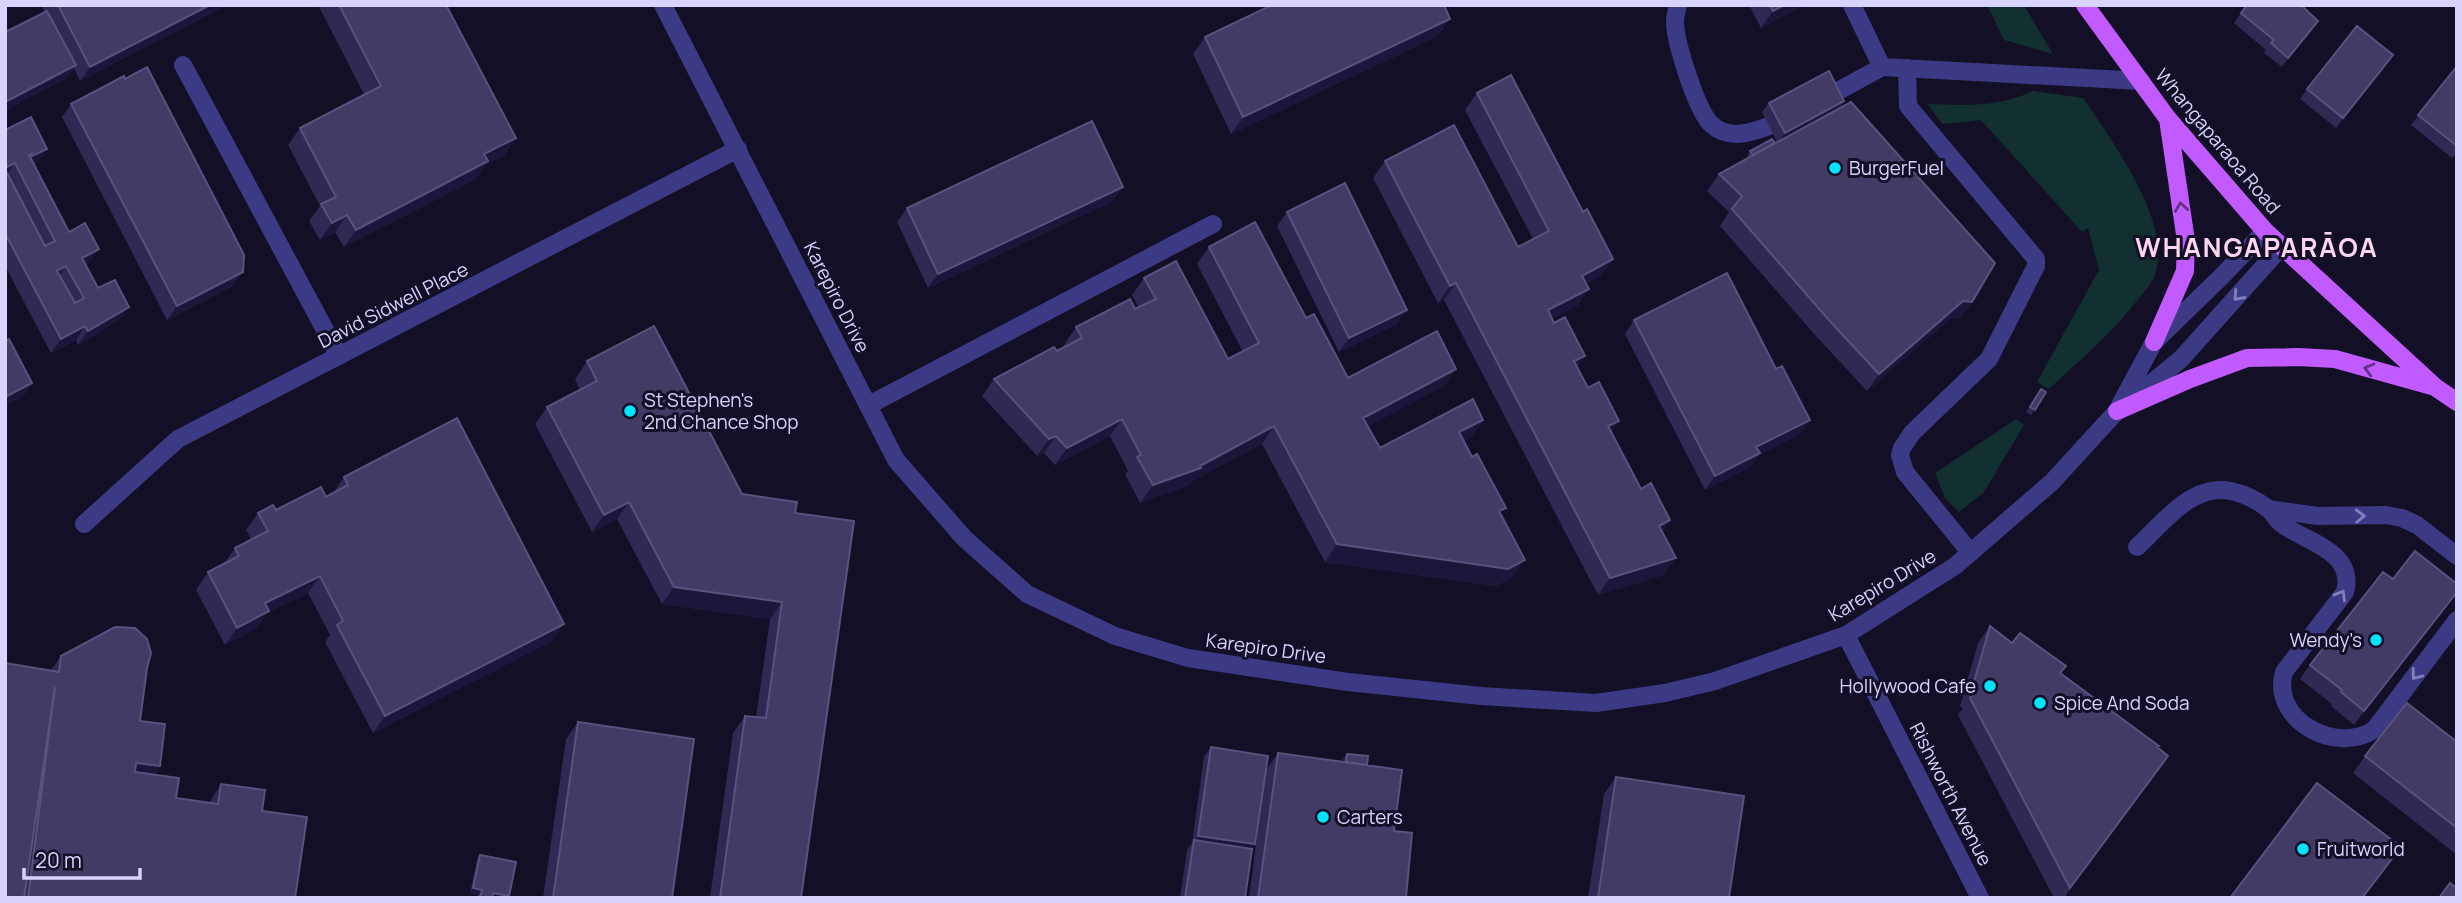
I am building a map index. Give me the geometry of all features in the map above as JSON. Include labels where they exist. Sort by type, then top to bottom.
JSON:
[{"type":"main road","name":"Whangaparaoa Road","points":[[2085,5],[2168,119],[2265,230],[2435,387],[2457,402]]},
{"type":"main road","points":[[2154,342],[2185,271],[2186,242],[2168,119]]},
{"type":"main road","points":[[2117,411],[2247,358],[2335,359],[2435,387]]},
{"type":"street","name":"Karepiro Drive","points":[[663,5],[897,460],[964,538],[1027,594],[1115,636],[1188,658],[1362,683],[1481,696],[1596,703],[1665,693],[1715,681],[1846,635],[1955,566],[2052,482],[2117,411],[2181,359],[2283,245]]},
{"type":"street","points":[[1678,5],[1675,21],[1682,54],[1699,106],[1712,125],[1727,132],[1746,135],[1769,126]]},
{"type":"street","points":[[1852,5],[1882,67]]},
{"type":"street","points":[[183,65],[339,356]]},
{"type":"street","points":[[1829,96],[1882,67],[2141,81]]},
{"type":"street","points":[[1907,68],[1908,106],[2036,259],[2036,266],[1989,359],[1912,433],[1900,455],[1905,472],[1970,552]]},
{"type":"street","name":"David Sidwell Place","points":[[84,524],[178,439],[738,149]]},
{"type":"street","points":[[869,405],[1213,224]]},
{"type":"street","name":"Karepiro Drive","points":[[2117,411],[2154,342],[2265,230]]},
{"type":"street","points":[[2137,547],[2197,495],[2208,491],[2233,490],[2268,509],[2318,516],[2386,515],[2402,518],[2417,525],[2457,556]]},
{"type":"street","points":[[2268,509],[2281,524],[2337,557],[2346,577],[2345,592],[2284,671],[2282,678],[2281,692],[2287,708],[2317,732],[2338,739],[2349,739],[2375,729],[2457,620]]},
{"type":"street","name":"Rishworth Avenue","points":[[1846,635],[1980,898]]},
{"type":"green space","points":[[1987,5],[2024,5],[2053,54],[2004,40]]},
{"type":"green space","points":[[2033,91],[2083,98],[2138,186],[2150,212],[2157,237],[2158,260],[2152,281],[2126,314],[2049,389],[2037,382],[2099,270],[2088,228],[2082,232],[1981,120],[1943,124],[1927,104],[1993,103]]},
{"type":"green space","points":[[2016,419],[2024,425],[1984,492],[1959,512],[1945,498],[1935,473]]},
{"type":"building","points":[[58,5],[210,5],[90,67]]},
{"type":"building","points":[[339,5],[446,5],[516,138],[484,154],[488,161],[356,230],[347,215],[332,223],[321,204],[336,197],[300,128],[381,86]]},
{"type":"building","points":[[1272,5],[1444,5],[1450,19],[1243,117],[1205,37]]},
{"type":"building","points":[[1770,5],[1784,5],[1773,11]]},
{"type":"building","points":[[2247,5],[2301,5],[2318,21],[2288,58],[2271,43],[2274,40],[2241,13]]},
{"type":"building","points":[[47,11],[76,65],[5,102],[5,32]]},
{"type":"building","points":[[2357,26],[2393,55],[2343,118],[2307,89]]},
{"type":"building","points":[[2457,66],[2457,146],[2418,115]]},
{"type":"building","points":[[147,67],[244,255],[243,272],[177,306],[71,104]]},
{"type":"building","points":[[1829,71],[1844,101],[1785,133],[1769,103]]},
{"type":"building","points":[[1511,75],[1583,212],[1587,209],[1613,259],[1582,276],[1589,289],[1548,310],[1554,323],[1565,317],[1585,356],[1574,361],[1588,388],[1599,382],[1619,421],[1608,426],[1641,489],[1651,483],[1670,520],[1659,526],[1676,558],[1610,578],[1456,283],[1450,286],[1385,161],[1454,125],[1518,247],[1549,231],[1477,93]]},
{"type":"building","points":[[1851,102],[1995,263],[1972,302],[1963,301],[1879,374],[1732,209],[1742,196],[1719,174]]},
{"type":"building","points":[[31,117],[47,149],[29,155],[69,232],[85,223],[99,249],[82,258],[98,288],[115,280],[129,307],[88,331],[85,326],[61,339],[5,233],[5,169],[45,246],[55,241],[15,163],[5,168],[5,130]],"holes":[[[66,266],[84,298],[75,303],[57,271]]]},
{"type":"building","points":[[1092,121],[1123,187],[938,274],[907,208]]},
{"type":"building","points":[[1772,139],[1775,143],[1753,155],[1750,151]]},
{"type":"building","points":[[1345,183],[1407,310],[1349,338],[1287,212]]},
{"type":"building","points":[[1255,222],[1306,318],[1314,314],[1348,378],[1437,331],[1456,369],[1363,418],[1380,448],[1473,399],[1483,420],[1459,432],[1472,457],[1477,454],[1506,508],[1499,511],[1525,560],[1508,569],[1337,544],[1274,426],[1200,466],[1201,468],[1153,485],[1137,457],[1141,455],[1122,419],[1067,448],[1056,436],[1049,439],[994,379],[1054,347],[1057,351],[1082,338],[1076,327],[1130,299],[1135,309],[1156,299],[1144,278],[1176,261],[1228,359],[1259,343],[1209,247]]},
{"type":"building","points":[[1727,273],[1776,369],[1782,366],[1810,420],[1756,447],[1760,453],[1715,476],[1634,320]]},
{"type":"building","points":[[654,326],[742,494],[797,502],[795,513],[854,521],[801,898],[720,898],[745,716],[766,718],[782,602],[674,587],[629,502],[604,515],[547,407],[597,381],[587,361]]},
{"type":"building","points":[[9,339],[32,383],[5,397],[5,341]]},
{"type":"building","points":[[2041,389],[2046,392],[2035,410],[2030,407]]},
{"type":"building","points":[[457,418],[564,624],[385,716],[337,625],[343,621],[320,576],[265,603],[269,611],[237,628],[208,572],[239,556],[235,548],[268,531],[258,513],[273,505],[276,510],[321,487],[326,497],[348,485],[344,477]]},
{"type":"building","name":"Wendy's","points":[[2415,551],[2457,584],[2457,592],[2364,711],[2310,665],[2383,572],[2393,579]]},
{"type":"building","points":[[1990,626],[2012,643],[2020,633],[2066,666],[2060,673],[2159,746],[2157,747],[2168,756],[2070,888],[1970,698],[1975,691],[1972,689]]},
{"type":"building","points":[[115,627],[135,628],[147,639],[151,653],[140,721],[165,724],[160,766],[136,763],[135,772],[179,778],[176,798],[218,804],[221,784],[265,790],[262,811],[307,817],[295,898],[28,898],[55,687],[24,898],[5,898],[5,663],[59,672],[61,656]]},
{"type":"building","points":[[2407,703],[2457,742],[2457,828],[2365,756]]},
{"type":"building","points":[[578,722],[694,739],[672,898],[553,898]]},
{"type":"building","points":[[1211,747],[1268,756],[1255,844],[1198,836]]},
{"type":"building","name":"Carters","points":[[1278,753],[1402,770],[1394,831],[1412,833],[1406,898],[1258,898]]},
{"type":"building","points":[[1347,754],[1368,756],[1367,765],[1346,762]]},
{"type":"building","points":[[1616,777],[1744,796],[1729,898],[1598,898]]},
{"type":"building","points":[[2317,783],[2401,847],[2362,898],[2230,898]]},
{"type":"building","points":[[1194,840],[1252,849],[1245,898],[1185,898]]},
{"type":"building","points":[[480,855],[516,862],[509,896],[493,893],[492,898],[480,898],[482,890],[473,888]]},
{"type":"building","points":[[2450,883],[2457,888],[2457,898],[2439,898]]},
{"type":"place","name":"BurgerFuel","points":[[1835,168]]},
{"type":"place","name":"St Stephen's 2nd Chance Shop","points":[[630,411]]},
{"type":"place","name":"Wendy's","points":[[2376,640]]},
{"type":"place","name":"Hollywood Cafe","points":[[1990,686]]},
{"type":"place","name":"Spice And Soda","points":[[2040,703]]},
{"type":"place","name":"Carters","points":[[1323,817]]},
{"type":"place","name":"Fruitworld","points":[[2303,849]]},
{"type":"district","name":"WHANGAPARĀOA","points":[[2257,248]]}]
